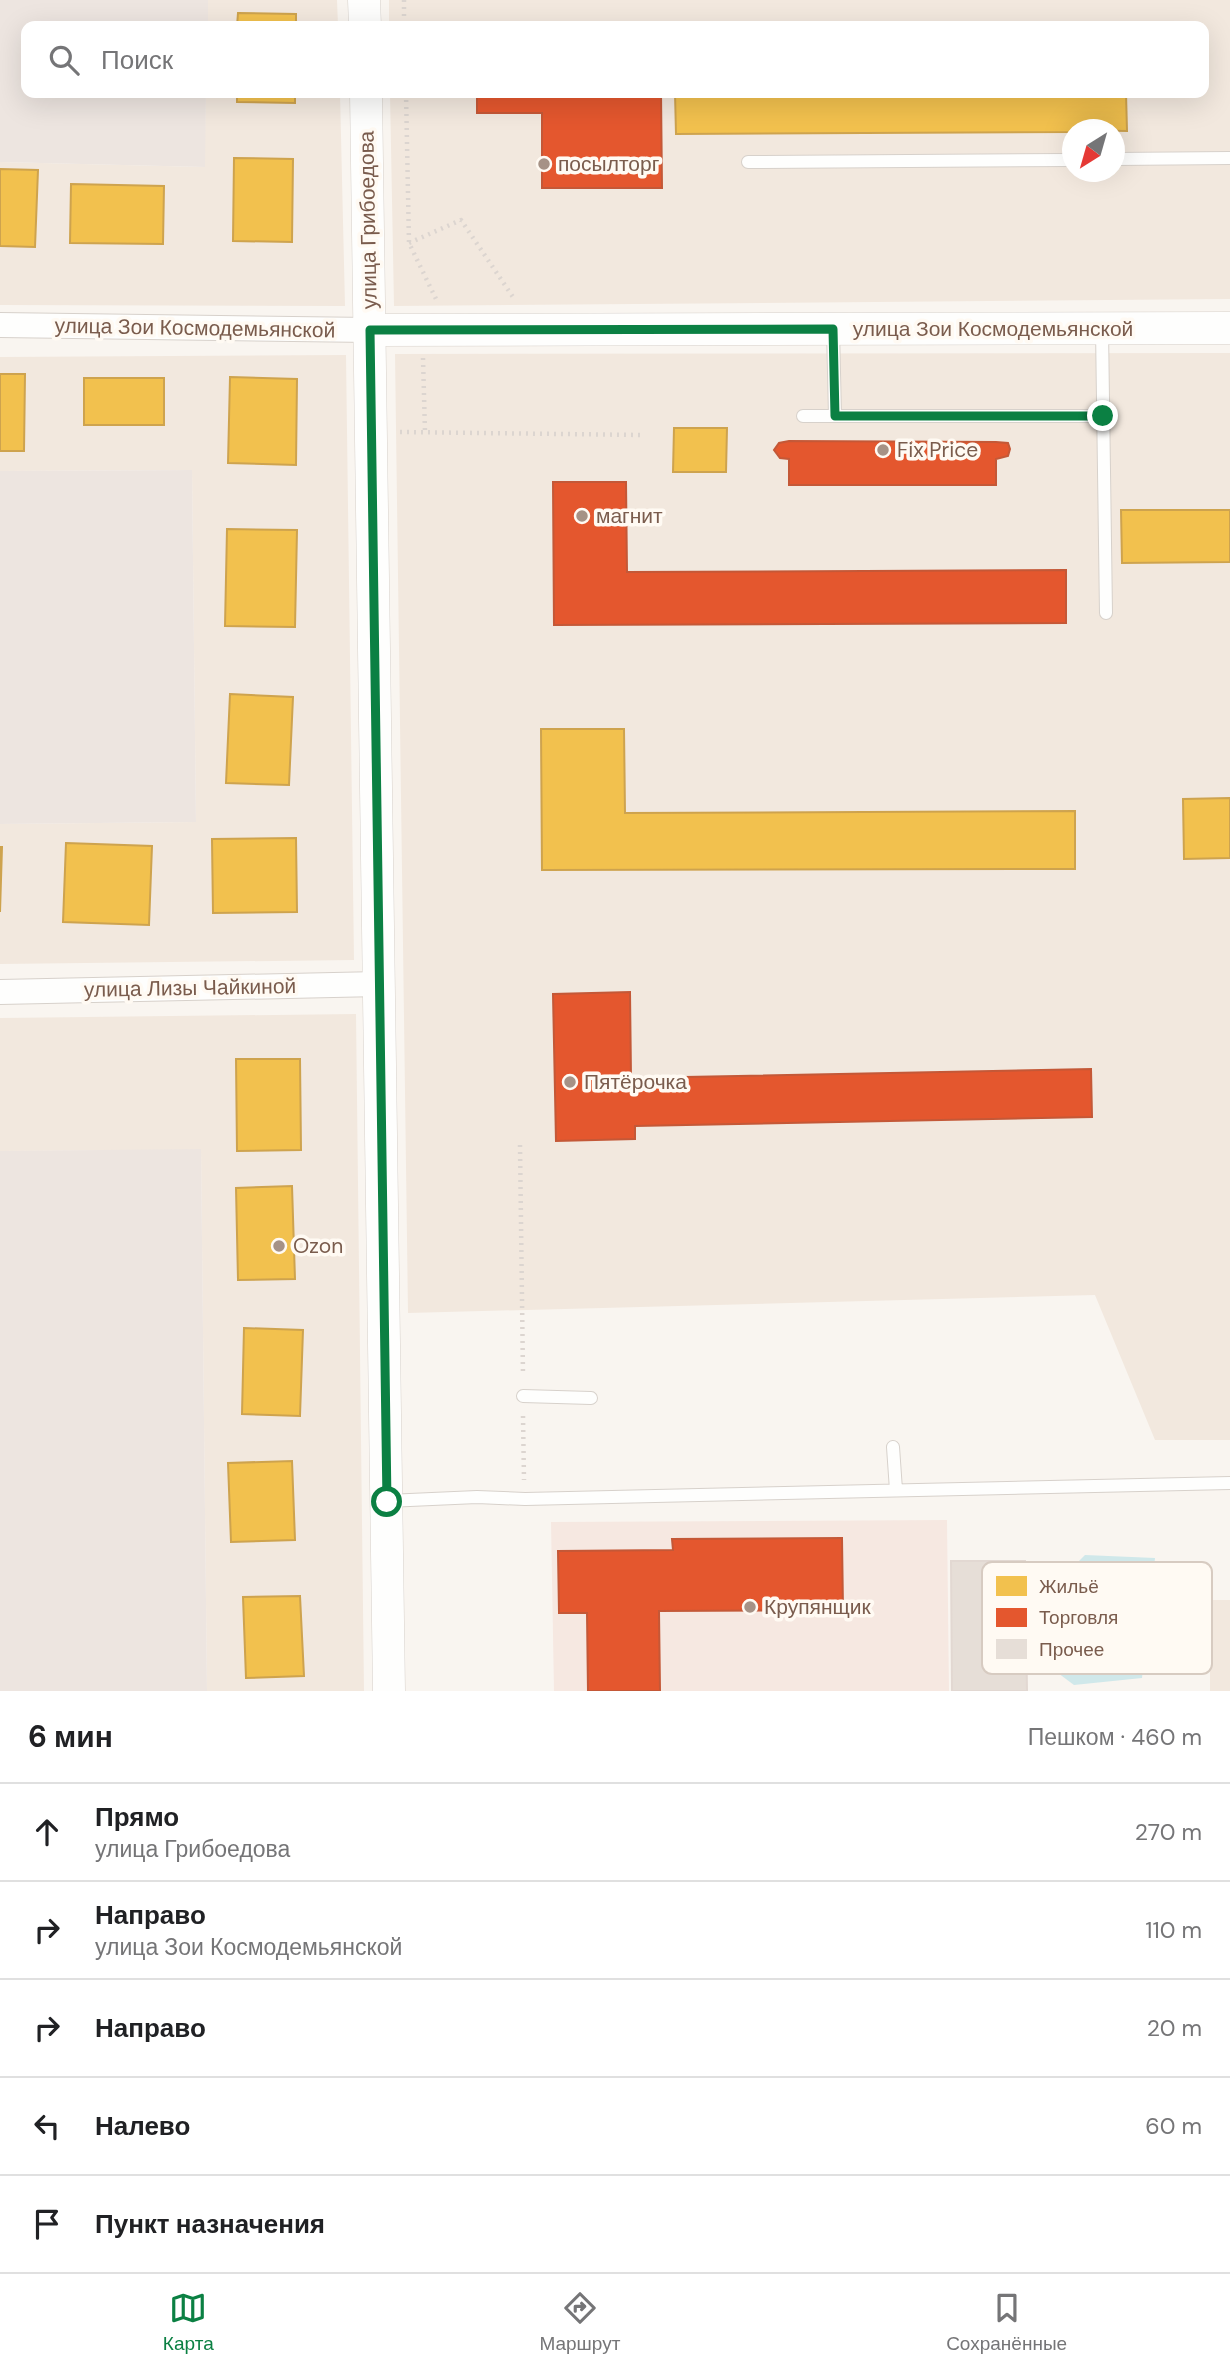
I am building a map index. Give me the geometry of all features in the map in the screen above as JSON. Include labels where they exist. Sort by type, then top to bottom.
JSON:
[{"type":"street","points":[[364,0],[365,21]]},
{"type":"street","name":"улица Грибоедова","points":[[366,98],[389,1691]]},
{"type":"street","name":"улица Зои Космодемьянской","points":[[0,326],[370,330],[1230,328]]},
{"type":"street","name":"улица Лизы Чайкиной","points":[[0,992],[379,984]]},
{"type":"lane","points":[[1125,159],[1230,158]]},
{"type":"lane","points":[[748,162],[1062,160]]},
{"type":"lane","points":[[833,329],[835,416]]},
{"type":"lane","points":[[1102,329],[1106,613]]},
{"type":"lane","points":[[803,416],[1103,416]]},
{"type":"lane","points":[[523,1396],[590,1398]]},
{"type":"lane","points":[[893,1447],[896,1490]]},
{"type":"lane","points":[[387,1502],[477,1497],[525,1499],[1230,1483]]},
{"type":"path","points":[[404,0],[404,21]]},
{"type":"path","points":[[406,98],[409,243],[439,304],[422,330],[425,432]]},
{"type":"path","points":[[409,243],[461,220],[534,329]]},
{"type":"path","points":[[371,432],[642,435]]},
{"type":"path","points":[[520,1144],[525,1499]]},
{"type":"shaded area","points":[[0,0],[208,0],[208,21],[21,21],[21,98],[206,98],[205,167],[0,162]]},
{"type":"shaded area","points":[[208,0],[337,0],[338,21],[208,21]]},
{"type":"shaded area","points":[[389,0],[1230,0],[1230,299],[394,306],[390,98],[1209,98],[1209,21],[389,21]]},
{"type":"shaded area","points":[[206,98],[340,98],[345,306],[0,305],[0,162],[204,167]]},
{"type":"shaded area","points":[[1230,353],[1230,1440],[1155,1440],[1095,1295],[408,1313],[395,354]]},
{"type":"shaded area","points":[[346,355],[354,960],[0,964],[0,824],[196,822],[192,470],[0,471],[0,357]]},
{"type":"shaded area","points":[[192,470],[196,822],[0,824],[0,471]]},
{"type":"shaded area","points":[[356,1014],[364,1691],[207,1691],[201,1150],[0,1151],[0,1018]]},
{"type":"shaded area","points":[[201,1149],[207,1691],[0,1691],[0,1151]]},
{"type":"shaded area","name":"Крупянщик","points":[[947,1520],[949,1691],[554,1691],[551,1522]]},
{"type":"shaded area","points":[[1212,1600],[1230,1600],[1230,1691],[1210,1691]]},
{"type":"water","points":[[1085,1555],[1155,1558],[1155,1562],[1078,1562]]},
{"type":"water","points":[[1059,1674],[1142,1674],[1142,1678],[1074,1685]]},
{"type":"building: Жильё","points":[[238,13],[296,14],[296,21],[237,21]]},
{"type":"building: Жильё","points":[[237,98],[295,98],[295,103],[237,102]]},
{"type":"building: Жильё","points":[[675,98],[1126,98],[1127,131],[1125,119],[1062,119],[1062,132],[676,134]]},
{"type":"building: Жильё","points":[[234,158],[293,159],[292,242],[233,241]]},
{"type":"building: Жильё","points":[[0,169],[38,170],[35,247],[0,246]]},
{"type":"building: Жильё","points":[[71,184],[164,186],[163,244],[70,243]]},
{"type":"building: Жильё","points":[[0,374],[25,374],[24,451],[0,451]]},
{"type":"building: Жильё","points":[[230,377],[297,379],[296,465],[228,463]]},
{"type":"building: Жильё","points":[[84,378],[164,378],[164,425],[84,425]]},
{"type":"building: Жильё","points":[[674,428],[727,428],[726,472],[673,472]]},
{"type":"building: Жильё","points":[[1121,510],[1230,510],[1230,562],[1122,563]]},
{"type":"building: Жильё","points":[[227,529],[297,530],[295,627],[225,626]]},
{"type":"building: Жильё","points":[[230,694],[293,697],[289,785],[226,783]]},
{"type":"building: Жильё","points":[[541,729],[624,729],[625,813],[1075,811],[1075,869],[542,870]]},
{"type":"building: Жильё","points":[[1230,798],[1230,858],[1184,859],[1183,799]]},
{"type":"building: Жильё","points":[[296,838],[297,912],[213,913],[212,839]]},
{"type":"building: Жильё","points":[[66,843],[152,846],[149,925],[63,922]]},
{"type":"building: Жильё","points":[[0,847],[2,847],[0,912]]},
{"type":"building: Жильё","points":[[236,1059],[300,1059],[301,1150],[237,1151]]},
{"type":"building: Жильё","points":[[292,1186],[295,1279],[238,1280],[236,1188]]},
{"type":"building: Жильё","points":[[244,1328],[303,1330],[300,1416],[242,1414]]},
{"type":"building: Жильё","points":[[292,1461],[295,1540],[231,1542],[228,1463]]},
{"type":"building: Жильё","points":[[300,1596],[304,1676],[246,1678],[243,1597]]},
{"type":"building: Торговля","points":[[477,98],[661,98],[662,188],[542,188],[542,113],[477,113]]},
{"type":"building: Торговля","points":[[996,442],[1008,443],[1010,449],[1008,456],[996,459],[996,485],[789,485],[789,459],[780,458],[774,450],[779,443]]},
{"type":"building: Торговля","points":[[553,482],[626,482],[627,572],[1066,570],[1066,623],[554,625]]},
{"type":"building: Торговля","points":[[630,992],[631,1078],[1091,1069],[1092,1117],[635,1126],[635,1139],[556,1141],[553,994]]},
{"type":"building: Торговля","points":[[842,1538],[843,1610],[659,1611],[660,1691],[588,1691],[587,1613],[559,1613],[558,1551],[673,1550],[672,1539]]},
{"type":"building: Прочее","points":[[951,1561],[1025,1561],[982,1562],[982,1674],[1027,1674],[1027,1691],[952,1691]]},
{"type":"place","name":"посылторг","points":[[544,164]]},
{"type":"place","name":"Fix Price","points":[[883,450]]},
{"type":"place","name":"магнит","points":[[582,516]]},
{"type":"place","name":"Пятёрочка","points":[[570,1082]]},
{"type":"place","name":"Ozon","points":[[279,1246]]},
{"type":"place","name":"Крупянщик","points":[[750,1607]]},
{"type":"route","points":[[387,1502],[370,330],[833,329],[835,416],[1103,416]]}]
